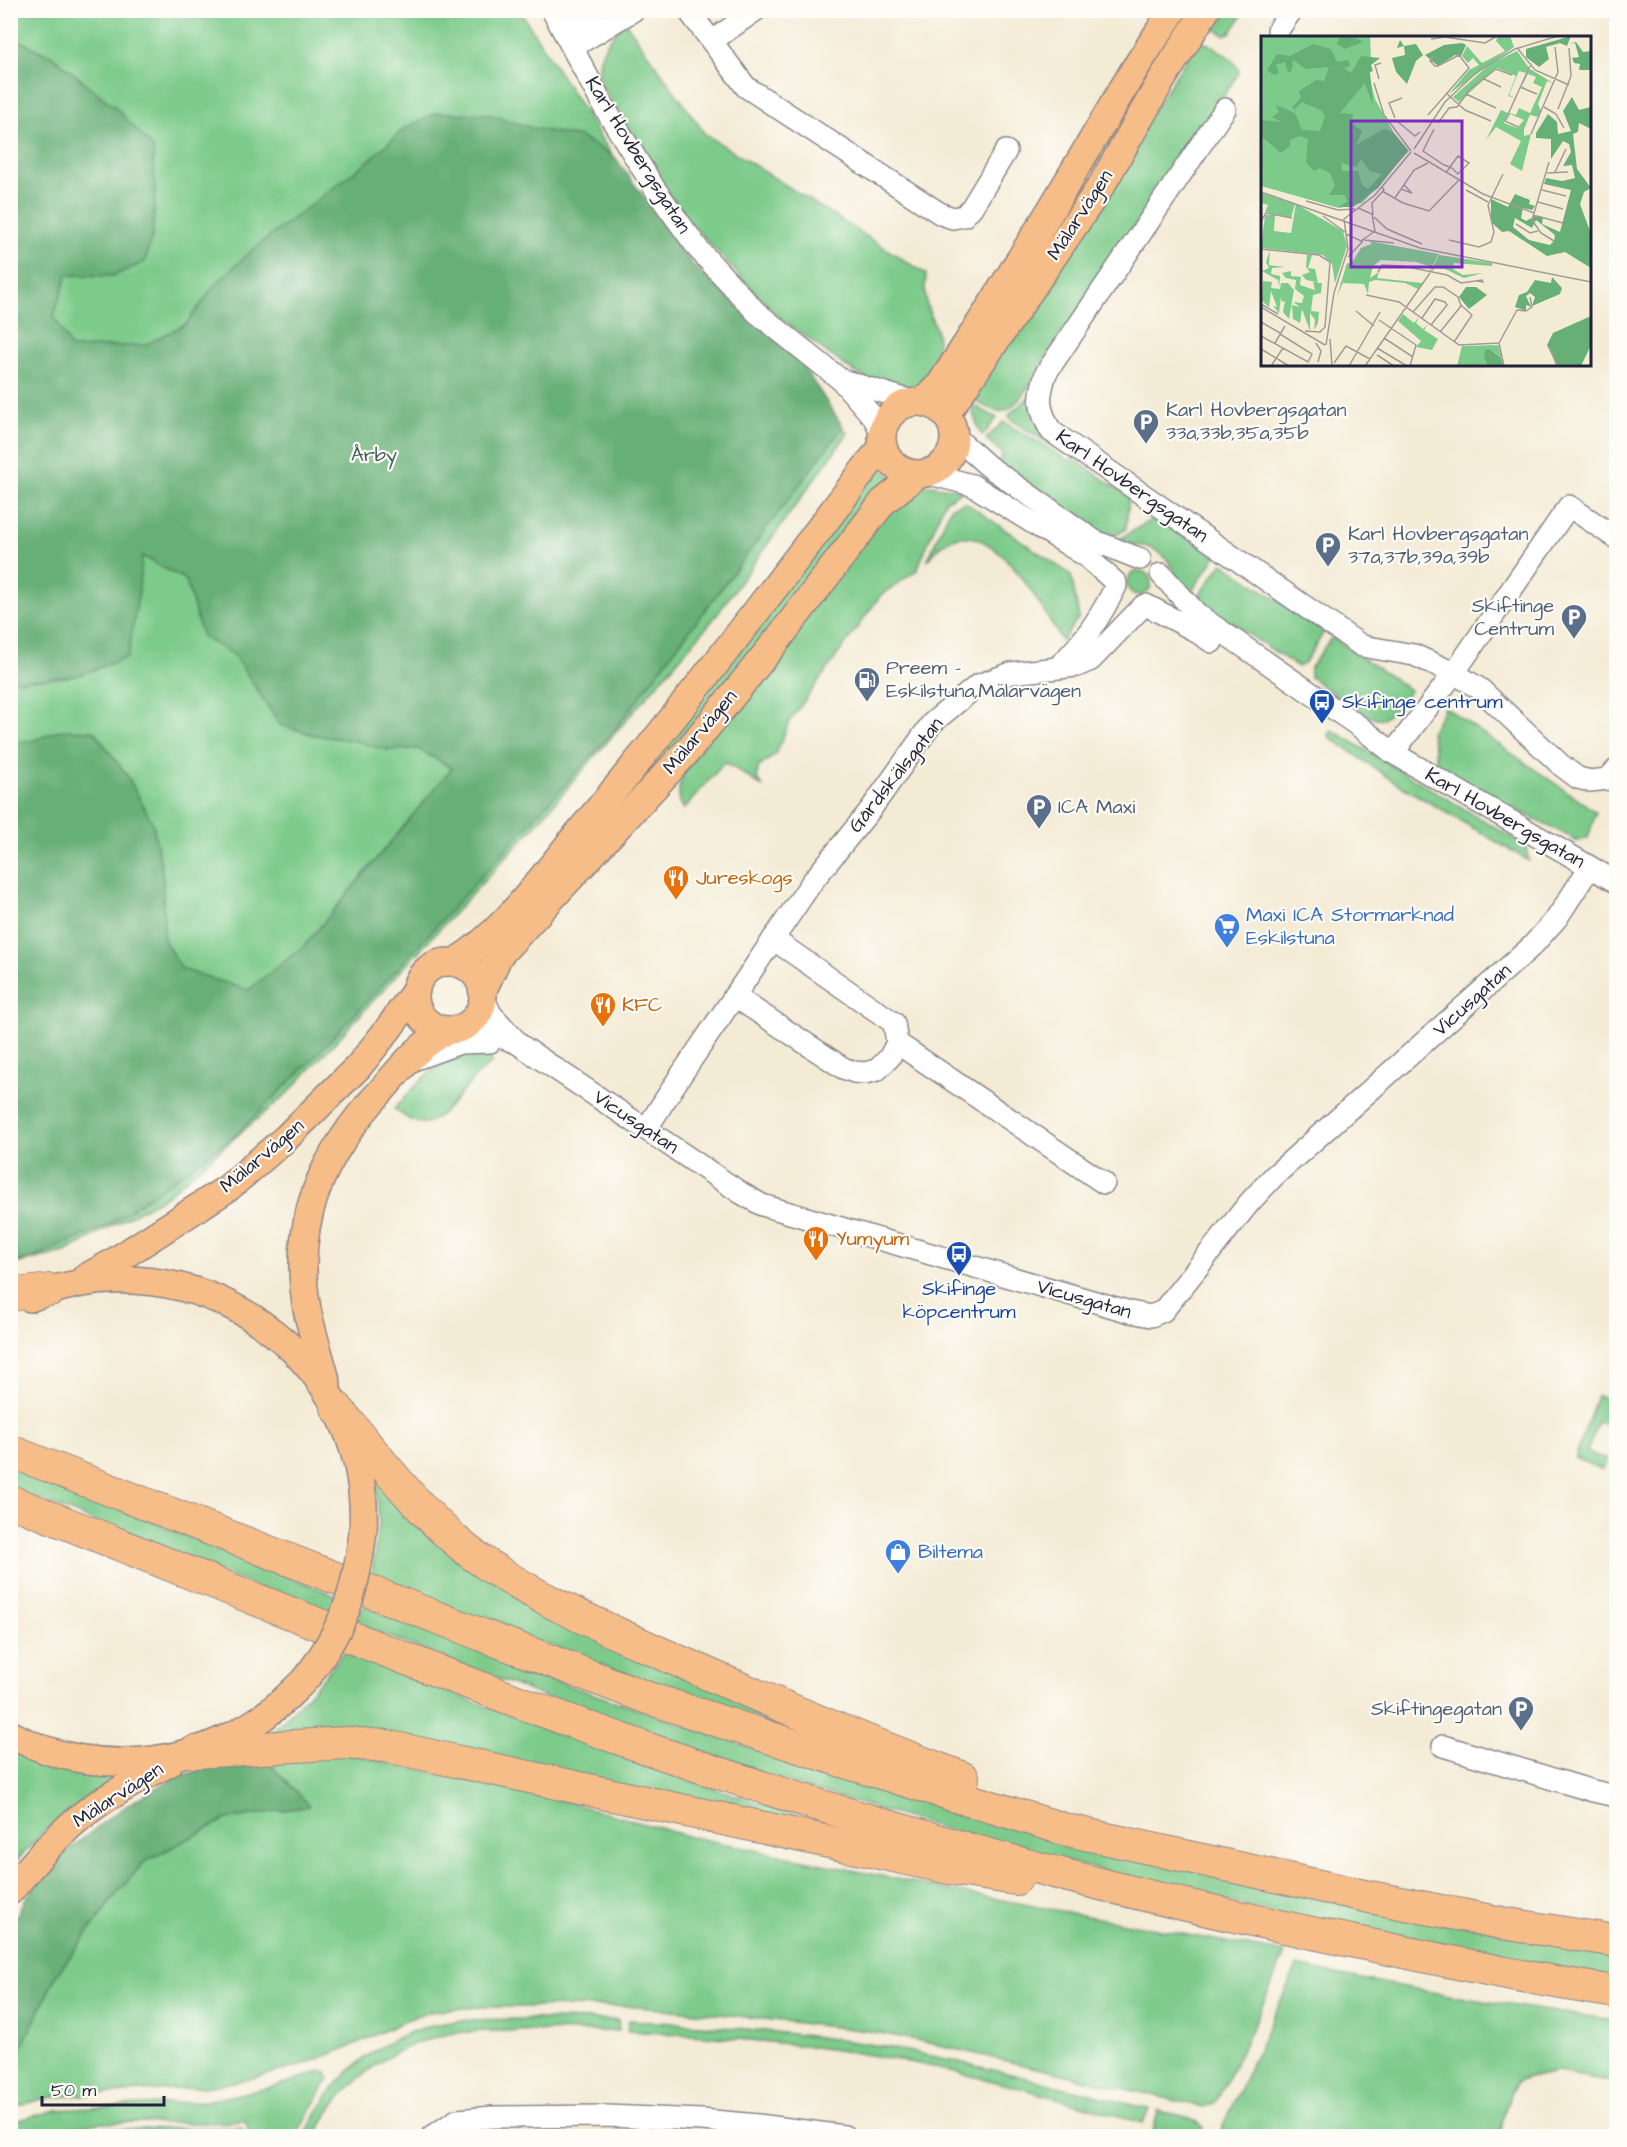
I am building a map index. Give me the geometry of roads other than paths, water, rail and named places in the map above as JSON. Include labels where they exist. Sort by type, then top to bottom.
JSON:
[{"type":"highway","points":[[10,1295],[62,1287]]},
{"type":"highway","points":[[334,1402],[435,1521],[476,1557],[530,1590],[585,1619],[715,1678],[873,1744],[1034,1804],[1067,1830]]},
{"type":"highway","points":[[10,1451],[648,1698],[1067,1830],[1365,1896],[1502,1923],[1617,1941]]},
{"type":"highway","points":[[10,1501],[511,1699],[650,1749],[881,1823],[1139,1894],[1320,1935],[1560,1984],[1617,1992]]},
{"type":"highway","points":[[187,1754],[346,1743],[386,1746],[958,1870],[1082,1889],[1139,1894]]},
{"type":"main road","name":"Mälarvägen","points":[[918,402],[940,385],[1173,10]]},
{"type":"main road","name":"Mälarvägen","points":[[950,425],[1101,186],[1161,81],[1206,10]]},
{"type":"main road","points":[[918,402],[932,405],[950,425],[949,457],[939,467],[922,473],[899,469],[889,460],[882,441],[885,422],[895,410],[908,403],[918,402]]},
{"type":"main road","name":"Mälarvägen","points":[[455,962],[478,947],[514,910],[598,810],[767,599],[870,462],[882,441]]},
{"type":"main road","name":"Mälarvägen","points":[[483,993],[499,956],[690,748],[779,638],[883,502],[922,473]]},
{"type":"main road","points":[[10,1734],[25,1742],[65,1755],[107,1762],[150,1761],[187,1754],[243,1731],[272,1711],[311,1672],[331,1643],[348,1609],[360,1560],[364,1510],[356,1458],[334,1402],[307,1308],[302,1255],[312,1200],[332,1153],[363,1110],[425,1043],[471,1022],[479,1013],[483,993],[479,979],[471,969],[455,962],[443,962],[427,969],[420,979],[416,990],[416,1001],[423,1018],[432,1025],[455,1029]]},
{"type":"main road","name":"Mälarvägen","points":[[62,1287],[112,1263],[228,1188],[287,1137],[359,1066],[416,990]]},
{"type":"main road","points":[[10,1307],[62,1287],[114,1279],[156,1281],[201,1292],[254,1318],[302,1358],[334,1402]]},
{"type":"main road","name":"Mälarvägen","points":[[10,1891],[64,1830],[92,1808],[187,1754]]},
{"type":"street","name":"Karl Hovbergsgatan","points":[[552,10],[604,107],[655,189],[699,249],[756,312],[842,380],[874,418],[882,441]]},
{"type":"street","points":[[568,38],[596,10]]},
{"type":"street","points":[[568,38],[634,10]]},
{"type":"street","points":[[688,10],[746,87],[941,214],[952,218],[964,216],[972,207],[1006,151]]},
{"type":"street","points":[[712,41],[756,10]]},
{"type":"street","points":[[1278,30],[1292,10]]},
{"type":"street","name":"Karl Hovbergsgatan","points":[[1226,109],[1046,373],[1040,402],[1044,417],[1051,431],[1077,450],[1362,646],[1414,655],[1454,673]]},
{"type":"street","name":"Karl Hovbergsgatan","points":[[842,380],[918,402]]},
{"type":"street","points":[[922,473],[972,484],[1086,556],[1116,584],[1120,596],[1127,603],[1144,606],[1159,596],[1163,585],[1161,574],[1151,562],[1095,541],[988,466],[950,425]]},
{"type":"street","points":[[1393,753],[1454,673],[1569,506],[1617,538]]},
{"type":"street","points":[[1058,667],[1079,647],[1104,610],[1116,584],[1120,568],[1126,563],[1140,559]]},
{"type":"street","name":"Karl Hovbergsgatan","points":[[1161,574],[1198,615],[1360,727],[1393,753],[1617,882]]},
{"type":"street","name":"Karl Hovbergsgatan","points":[[1144,606],[1192,629],[1354,738],[1393,753]]},
{"type":"street","name":"Gårdskälsgatan","points":[[647,1128],[812,882],[871,809],[932,723],[978,685],[1011,673],[1077,666],[1091,660],[1144,606]]},
{"type":"street","points":[[1454,673],[1480,689],[1562,766],[1578,778],[1590,781],[1608,779],[1617,770]]},
{"type":"street","name":"Vicusgatan","points":[[455,1029],[495,1035],[517,1043],[762,1205],[1130,1312],[1145,1316],[1156,1315],[1163,1311],[1248,1203],[1274,1176],[1532,946],[1563,910],[1590,867]]},
{"type":"street","points":[[734,996],[843,1068],[866,1073],[877,1070],[889,1059],[897,1043],[894,1023],[773,939]]},
{"type":"street","name":"Vicusgatan","points":[[483,993],[491,1014],[517,1043]]},
{"type":"street","points":[[406,1064],[460,1043],[475,1041],[517,1043]]},
{"type":"street","points":[[897,1043],[1104,1183]]},
{"type":"street","points":[[1443,1746],[1593,1791],[1617,1796]]},
{"type":"street","points":[[433,2136],[457,2120],[493,2117],[596,2116],[702,2120],[844,2136]]},
{"type":"place","name":"Karl Hovbergsgatan 33a,33b,35a,35b","points":[[1146,445]]},
{"type":"place","name":"Karl Hovbergsgatan 37a,37b,39a,39b","points":[[1328,568]]},
{"type":"place","name":"Skiftinge Centrum","points":[[1574,640]]},
{"type":"place","name":"Preem - Eskilstuna,Mälarvägen","points":[[867,703]]},
{"type":"place","name":"Skifinge centrum","points":[[1322,725]]},
{"type":"place","name":"ICA Maxi","points":[[1039,830]]},
{"type":"place","name":"Jureskogs","points":[[676,901]]},
{"type":"place","name":"Maxi ICA Stormarknad Eskilstuna","points":[[1227,949]]},
{"type":"place","name":"KFC","points":[[603,1028]]},
{"type":"place","name":"Yumyum","points":[[816,1262]]},
{"type":"place","name":"Skifinge köpcentrum","points":[[959,1277]]},
{"type":"place","name":"Biltema","points":[[898,1575]]},
{"type":"place","name":"Skiftingegatan","points":[[1521,1732]]},
{"type":"park label","name":"Årby","points":[[374,455]]}]
